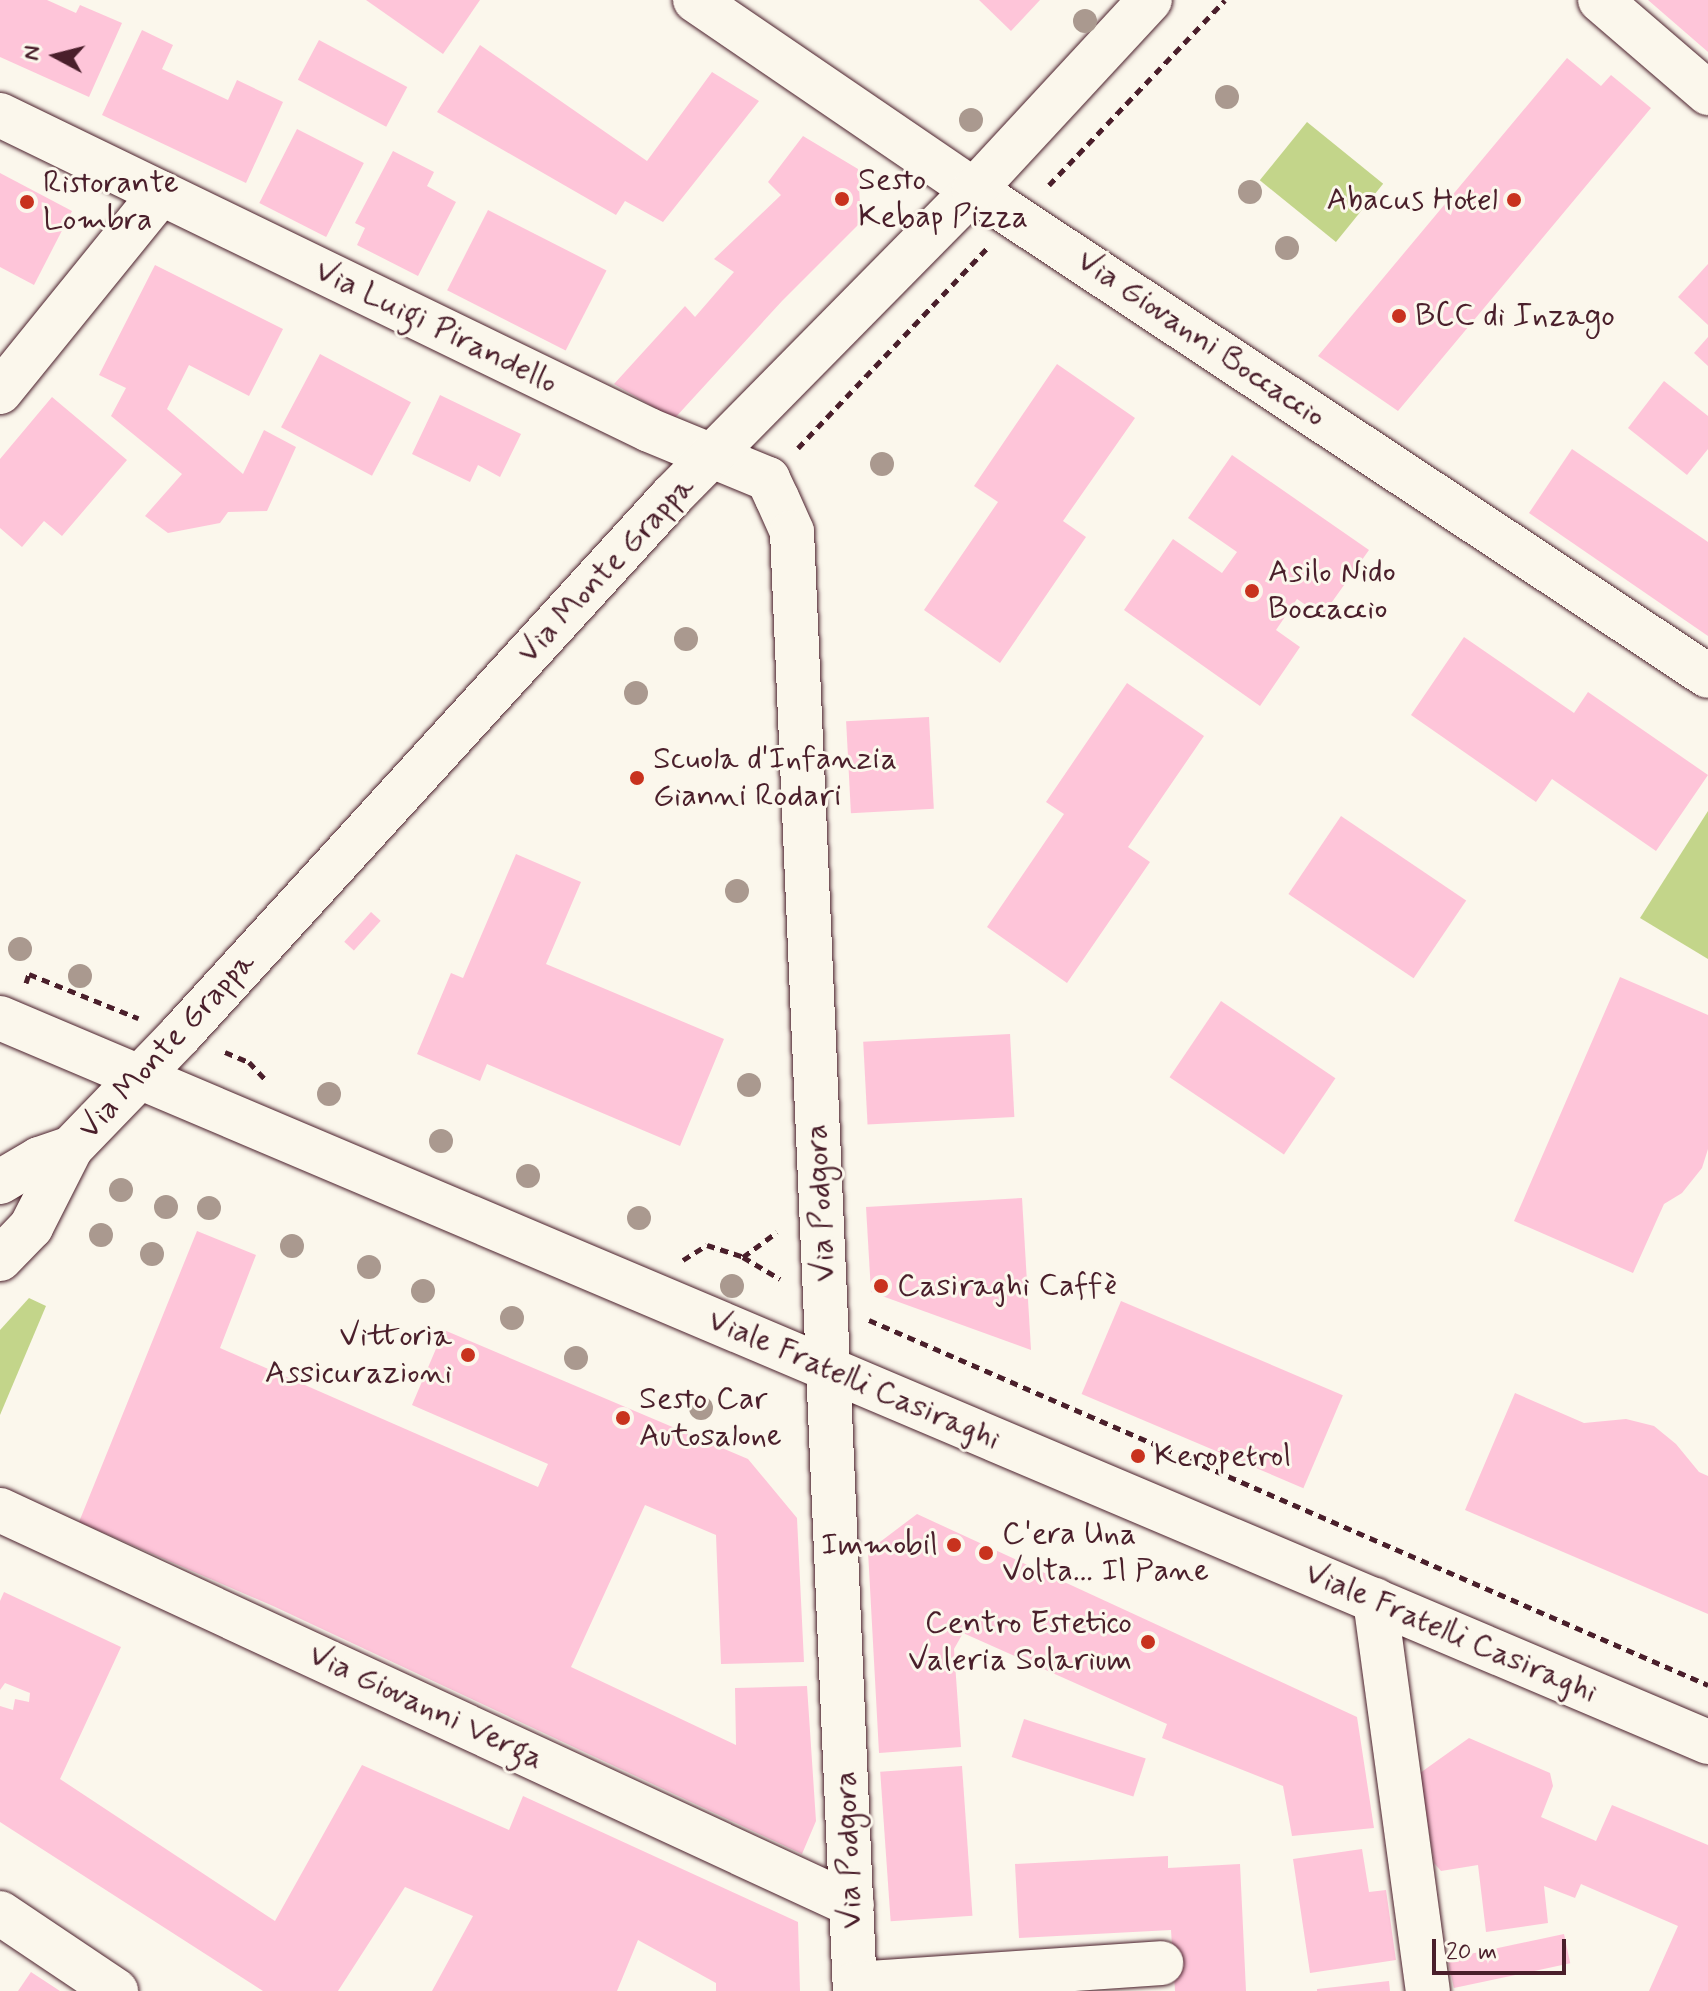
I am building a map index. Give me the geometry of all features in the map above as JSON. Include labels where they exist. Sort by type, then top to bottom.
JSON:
[{"type":"street","name":"Via Giovanni Boccaccio","points":[[695,0],[974,190],[1708,676]]},
{"type":"street","name":"Via Monte Grappa","points":[[0,1259],[31,1227],[71,1148],[140,1077],[662,507],[974,190],[1150,0]]},
{"type":"street","points":[[1600,0],[1708,93]]},
{"type":"street","name":"Via Luigi Pirandello","points":[[0,115],[649,430],[713,455]]},
{"type":"street","points":[[0,392],[161,193]]},
{"type":"street","name":"Via Podgora","points":[[713,455],[768,479],[792,532],[855,1987]]},
{"type":"street","name":"Viale Fratelli Casiraghi","points":[[0,1018],[1708,1742]]},
{"type":"street","name":"Via Monte Grappa","points":[[0,1182],[39,1159],[71,1148]]},
{"type":"street","name":"Via Giovanni Verga","points":[[0,1510],[852,1905]]},
{"type":"street","points":[[1375,1600],[1428,1991]]},
{"type":"street","points":[[0,1913],[116,1991]]},
{"type":"street","points":[[855,1987],[1161,1963]]},
{"type":"green space","points":[[1307,122],[1383,184],[1336,242],[1260,180]]},
{"type":"green space","points":[[1708,811],[1708,959],[1640,918]]},
{"type":"green space","points":[[29,1298],[46,1306],[0,1415],[0,1330]]},
{"type":"building","points":[[0,0],[47,0],[76,13],[80,5],[122,23],[89,97],[0,57]]},
{"type":"building","points":[[366,0],[480,0],[443,54]]},
{"type":"building","points":[[979,0],[1040,0],[1011,31]]},
{"type":"building","points":[[1648,0],[1708,0],[1708,52]]},
{"type":"building","points":[[142,30],[173,45],[162,69],[228,100],[237,80],[283,102],[246,183],[102,115]]},
{"type":"building","points":[[319,40],[407,87],[386,127],[298,80]]},
{"type":"building","points":[[480,45],[647,161],[712,72],[759,101],[663,222],[625,201],[616,215],[437,112]]},
{"type":"building","name":"Abacus Hotel","points":[[1567,58],[1601,86],[1611,75],[1651,108],[1398,411],[1318,356]]},
{"type":"building","points":[[297,129],[364,163],[326,237],[259,203]]},
{"type":"building","points":[[803,136],[858,169],[861,222],[782,301],[674,419],[614,384],[685,306],[695,317],[734,272],[714,259],[781,195],[768,182]]},
{"type":"building","points":[[393,151],[434,172],[427,186],[456,202],[418,276],[357,245],[365,228],[355,223]]},
{"type":"building","points":[[0,173],[72,211],[34,285],[0,267]]},
{"type":"building","points":[[488,210],[607,270],[566,351],[447,290]]},
{"type":"building","points":[[1708,264],[1708,325],[1678,297]]},
{"type":"building","points":[[155,265],[283,329],[249,396],[189,365],[167,409],[243,474],[264,430],[296,447],[267,511],[228,512],[220,523],[168,533],[145,516],[182,474],[111,416],[126,388],[99,375]]},
{"type":"building","points":[[1708,337],[1708,366],[1694,353]]},
{"type":"building","points":[[320,354],[411,402],[372,476],[281,427]]},
{"type":"building","points":[[1057,364],[1135,418],[1063,521],[1086,537],[1000,663],[924,610],[998,502],[974,486]]},
{"type":"building","points":[[1664,381],[1708,416],[1708,449],[1687,475],[1628,428]]},
{"type":"building","points":[[440,395],[521,434],[500,477],[478,465],[470,482],[412,454]]},
{"type":"building","points":[[52,397],[127,460],[62,536],[44,521],[22,547],[0,528],[0,459]]},
{"type":"building","points":[[1572,449],[1708,542],[1708,636],[1529,513]]},
{"type":"building","points":[[1232,455],[1369,550],[1322,616],[1297,599],[1276,630],[1300,647],[1260,706],[1124,610],[1173,539],[1222,573],[1237,552],[1188,518]]},
{"type":"building","points":[[1464,637],[1574,713],[1588,692],[1708,775],[1656,851],[1552,779],[1536,802],[1411,715]]},
{"type":"building","points":[[1127,683],[1204,736],[1128,847],[1150,862],[1067,983],[987,927],[1064,814],[1046,802]]},
{"type":"building","points":[[929,717],[934,809],[851,813],[846,721]]},
{"type":"building","points":[[1341,816],[1466,900],[1414,978],[1288,894]]},
{"type":"building","points":[[516,854],[581,882],[546,964],[724,1039],[680,1146],[487,1064],[480,1081],[417,1054],[451,973],[463,978]]},
{"type":"building","points":[[371,912],[381,921],[354,950],[344,942]]},
{"type":"building","points":[[1620,977],[1708,1015],[1708,1149],[1702,1168],[1682,1193],[1664,1204],[1633,1273],[1514,1221]]},
{"type":"building","points":[[1221,1001],[1335,1078],[1284,1154],[1170,1077]]},
{"type":"building","points":[[1010,1034],[1014,1117],[868,1125],[863,1042]]},
{"type":"building","points":[[1022,1198],[1031,1350],[871,1292],[866,1207]]},
{"type":"building","points":[[197,1231],[256,1255],[220,1348],[538,1487],[548,1464],[412,1405],[444,1330],[748,1459],[797,1518],[804,1662],[721,1664],[716,1535],[645,1505],[571,1667],[736,1745],[735,1688],[807,1686],[816,1821],[802,1854],[273,1606],[79,1522]]},
{"type":"building","points":[[1121,1301],[1343,1395],[1303,1488],[1082,1394]]},
{"type":"building","points":[[1515,1393],[1584,1423],[1626,1419],[1654,1426],[1676,1444],[1699,1472],[1708,1476],[1708,1614],[1465,1510]]},
{"type":"building","points":[[917,1514],[1357,1717],[1374,1828],[1292,1836],[1283,1786],[1162,1738],[1167,1724],[963,1633],[954,1649],[961,1747],[879,1753],[868,1551]]},
{"type":"building","points":[[4,1592],[121,1647],[60,1779],[275,1921],[362,1765],[509,1830],[523,1796],[798,1922],[800,1991],[716,1991],[716,1983],[638,1940],[617,1991],[432,1991],[473,1916],[405,1887],[338,1991],[263,1991],[0,1822],[0,1706],[13,1710],[15,1699],[29,1702],[30,1693],[5,1683],[0,1690],[0,1601]]},
{"type":"building","points":[[1024,1719],[1146,1759],[1133,1797],[1012,1757]]},
{"type":"building","points":[[1469,1738],[1550,1773],[1553,1786],[1541,1817],[1596,1841],[1612,1805],[1708,1845],[1708,1991],[1649,1991],[1678,1926],[1581,1884],[1575,1898],[1544,1886],[1548,1923],[1486,1932],[1478,1865],[1441,1871],[1434,1863],[1420,1773]]},
{"type":"building","points":[[962,1766],[972,1916],[891,1921],[880,1772]]},
{"type":"building","points":[[1362,1849],[1369,1892],[1386,1890],[1396,1960],[1310,1973],[1293,1859]]},
{"type":"building","points":[[1168,1856],[1168,1868],[1240,1864],[1246,1991],[1175,1991],[1171,1930],[1019,1938],[1015,1864]]},
{"type":"building","points":[[1564,1934],[1570,1963],[1454,1988],[1448,1959]]},
{"type":"building","points":[[31,1972],[60,1991],[18,1991]]},
{"type":"building","points":[[1389,1981],[1390,1991],[1317,1991],[1317,1989]]},
{"type":"place","name":"Sesto Kebap Pizza","points":[[842,199]]},
{"type":"place","name":"Abacus Hotel","points":[[1514,200]]},
{"type":"place","name":"Ristorante Lombra","points":[[27,202]]},
{"type":"place","name":"BCC di Inzago","points":[[1399,316]]},
{"type":"place","name":"Asilo Nido Boccaccio","points":[[1252,591]]},
{"type":"place","name":"Scuola d'Infanzia Gianni Rodari","points":[[637,778]]},
{"type":"place","name":"Casiraghi Caffè","points":[[881,1286]]},
{"type":"place","name":"Vittoria Assicurazioni","points":[[468,1355]]},
{"type":"place","name":"Sesto Car Autosalone","points":[[623,1418]]},
{"type":"place","name":"Keropetrol","points":[[1138,1456]]},
{"type":"place","name":"Immobil","points":[[954,1545]]},
{"type":"place","name":"C'era Una Volta... Il Pane","points":[[986,1553]]},
{"type":"place","name":"Centro Estetico Valeria Solarium","points":[[1148,1642]]}]
